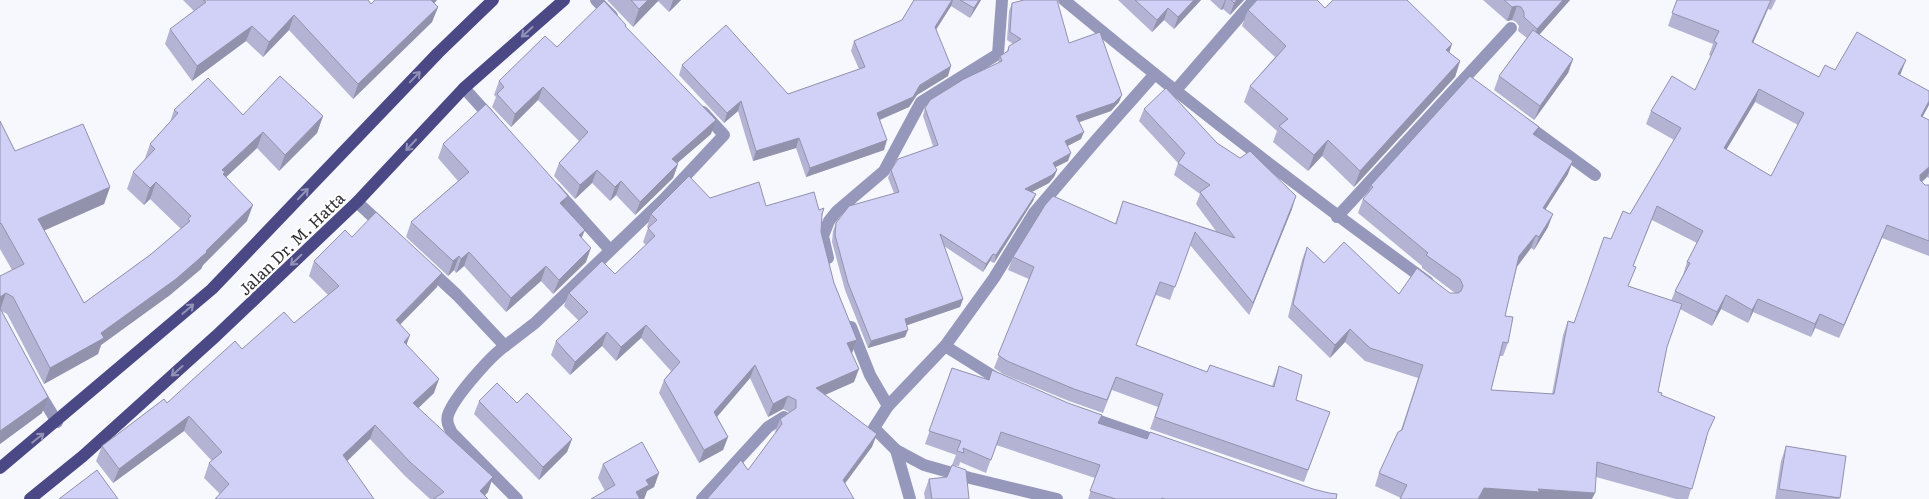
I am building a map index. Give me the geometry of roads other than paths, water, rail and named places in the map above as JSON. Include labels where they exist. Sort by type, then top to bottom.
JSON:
[{"type":"main road","name":"Jalan Dr. M. Hatta","points":[[0,468],[57,422],[212,289],[438,53],[493,0]]},
{"type":"main road","name":"Jalan Dr. M. Hatta","points":[[30,499],[83,456],[216,336],[358,202],[464,88],[564,0]]},
{"type":"street","points":[[596,0],[623,28]]},
{"type":"street","points":[[830,268],[823,236],[829,221],[837,211],[884,171],[921,102],[998,54],[1002,0]]},
{"type":"street","points":[[1064,0],[1154,75],[1176,90],[1337,216],[1442,293]]},
{"type":"street","points":[[1176,90],[1254,0]]},
{"type":"street","points":[[1337,216],[1468,81],[1511,28]]},
{"type":"street","points":[[1057,499],[1009,493],[924,465],[896,450],[874,428],[888,406],[945,346],[994,278],[1034,213],[1154,75]]},
{"type":"street","points":[[464,88],[504,132]]},
{"type":"street","points":[[517,499],[452,433],[448,425],[448,416],[459,394],[506,346],[535,323],[664,199],[724,135],[697,107]]},
{"type":"street","points":[[1518,118],[1595,175]]},
{"type":"street","points":[[544,177],[610,250]]},
{"type":"street","points":[[358,202],[393,235]]},
{"type":"street","points":[[422,262],[506,346]]},
{"type":"street","points":[[844,311],[870,375],[888,406]]},
{"type":"street","points":[[945,346],[999,381],[1016,388]]},
{"type":"street","points":[[31,378],[57,422]]},
{"type":"street","points":[[1076,413],[1178,448]]},
{"type":"street","points":[[702,499],[768,427],[784,416]]},
{"type":"street","points":[[896,450],[910,499]]}]
